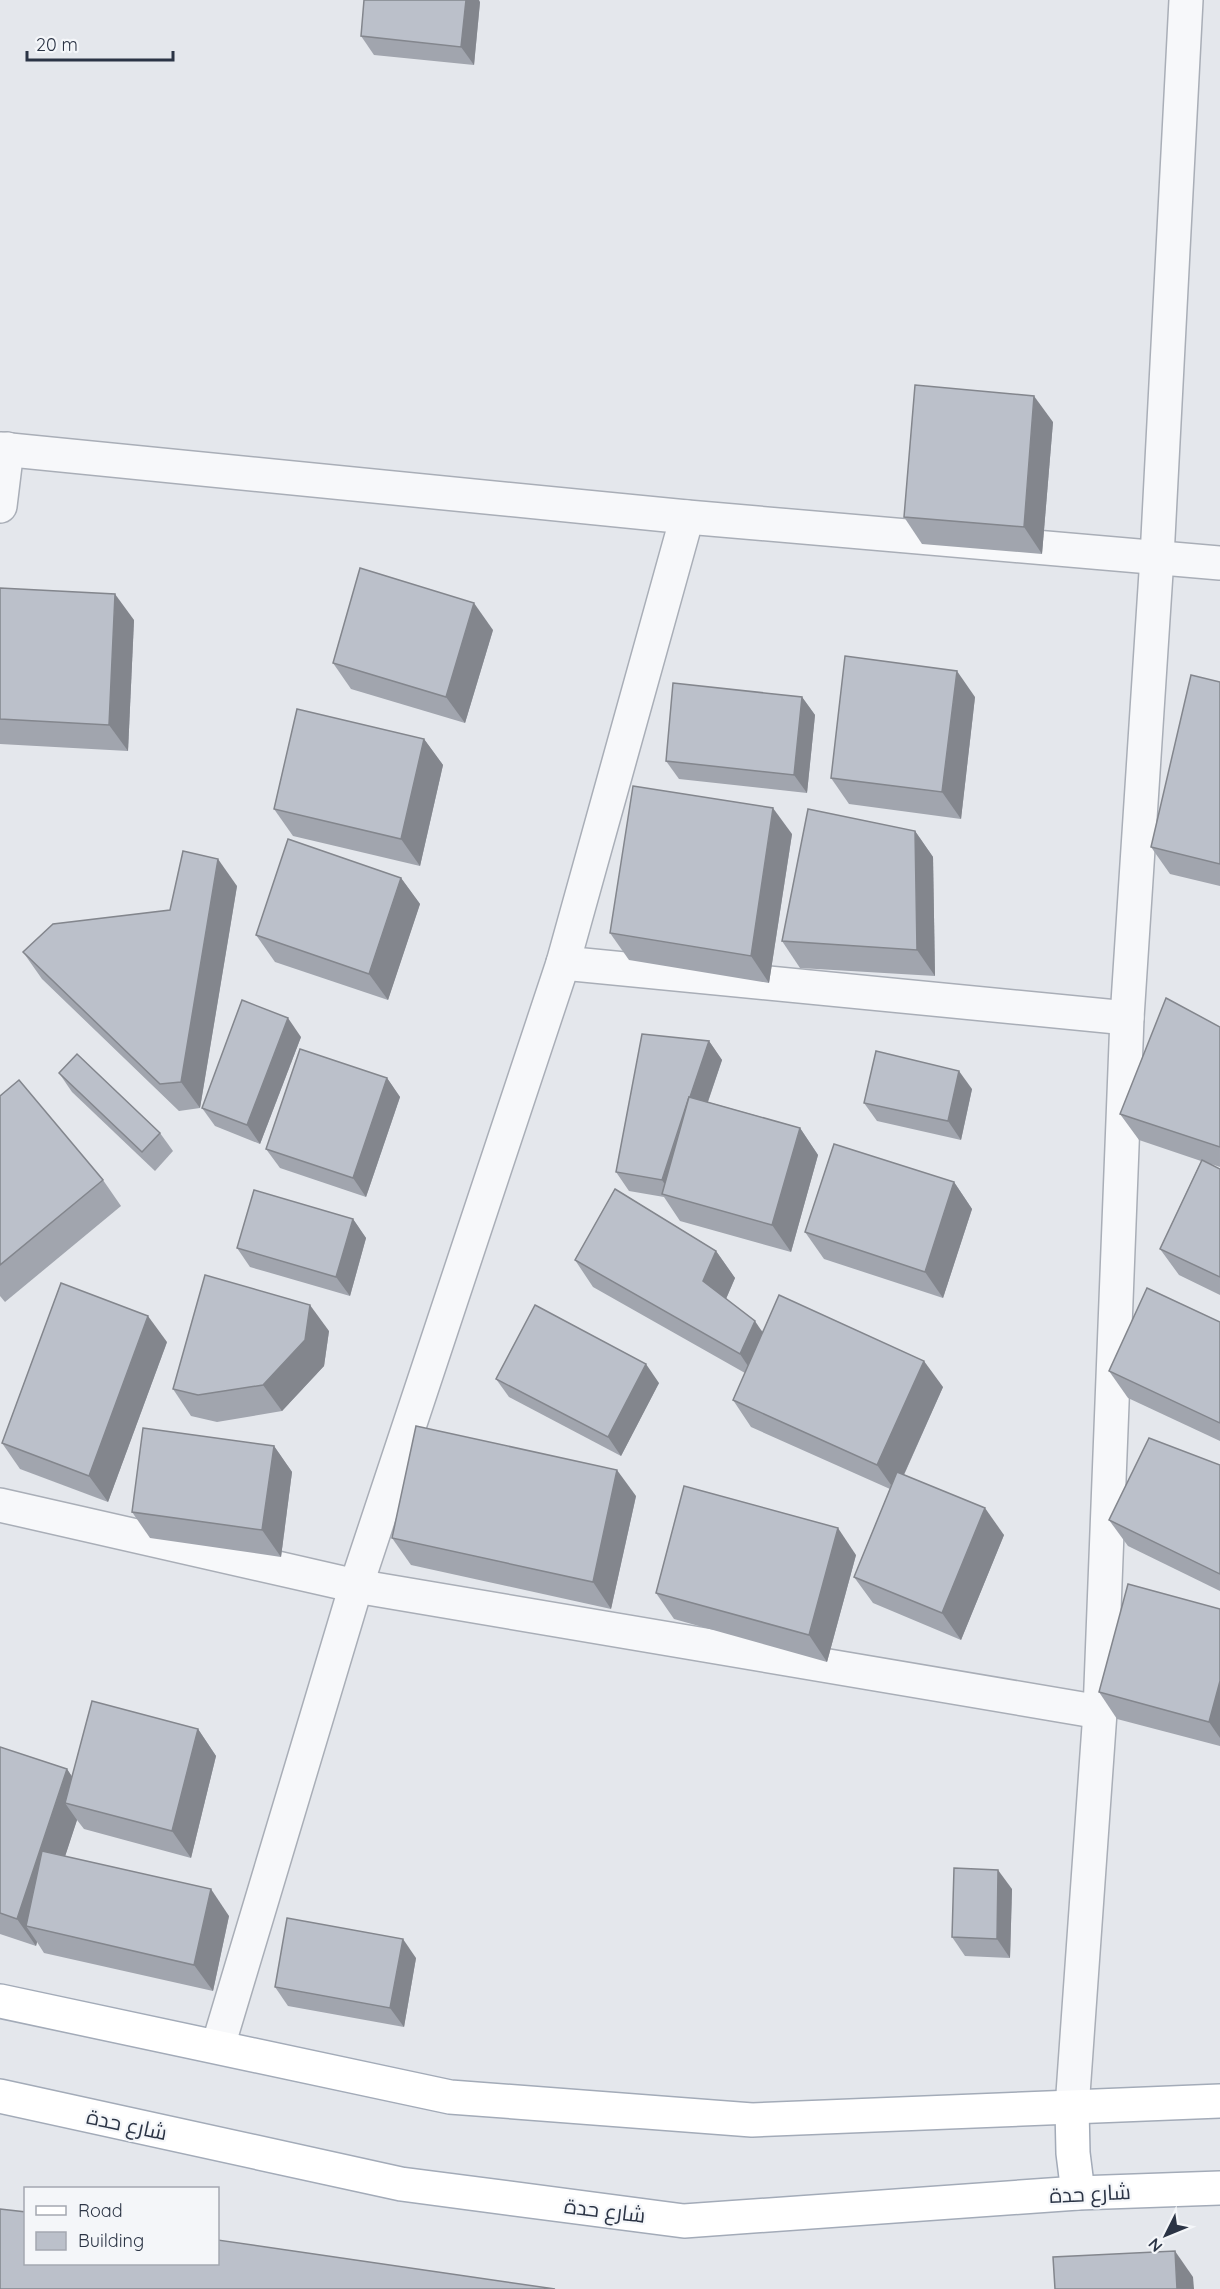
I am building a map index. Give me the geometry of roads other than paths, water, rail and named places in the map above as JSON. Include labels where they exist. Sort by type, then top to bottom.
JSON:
[{"type":"main road","points":[[0,2001],[450,2097],[741,2119],[1072,2108],[1213,2098]]},
{"type":"main road","name":"شارع حدة","points":[[0,2096],[401,2184],[684,2221],[1078,2193],[1220,2188]]},
{"type":"main road","points":[[1072,2108],[1072,2153],[1078,2193]]},
{"type":"street","points":[[1072,2108],[1100,1712],[1127,1018],[1157,557],[1186,0]]},
{"type":"street","points":[[0,506],[4,449],[687,517],[1220,563]]},
{"type":"street","points":[[218,2046],[356,1586],[563,963],[687,517]]},
{"type":"street","points":[[563,963],[1127,1018]]},
{"type":"street","points":[[0,1505],[356,1586],[1100,1712]]}]
